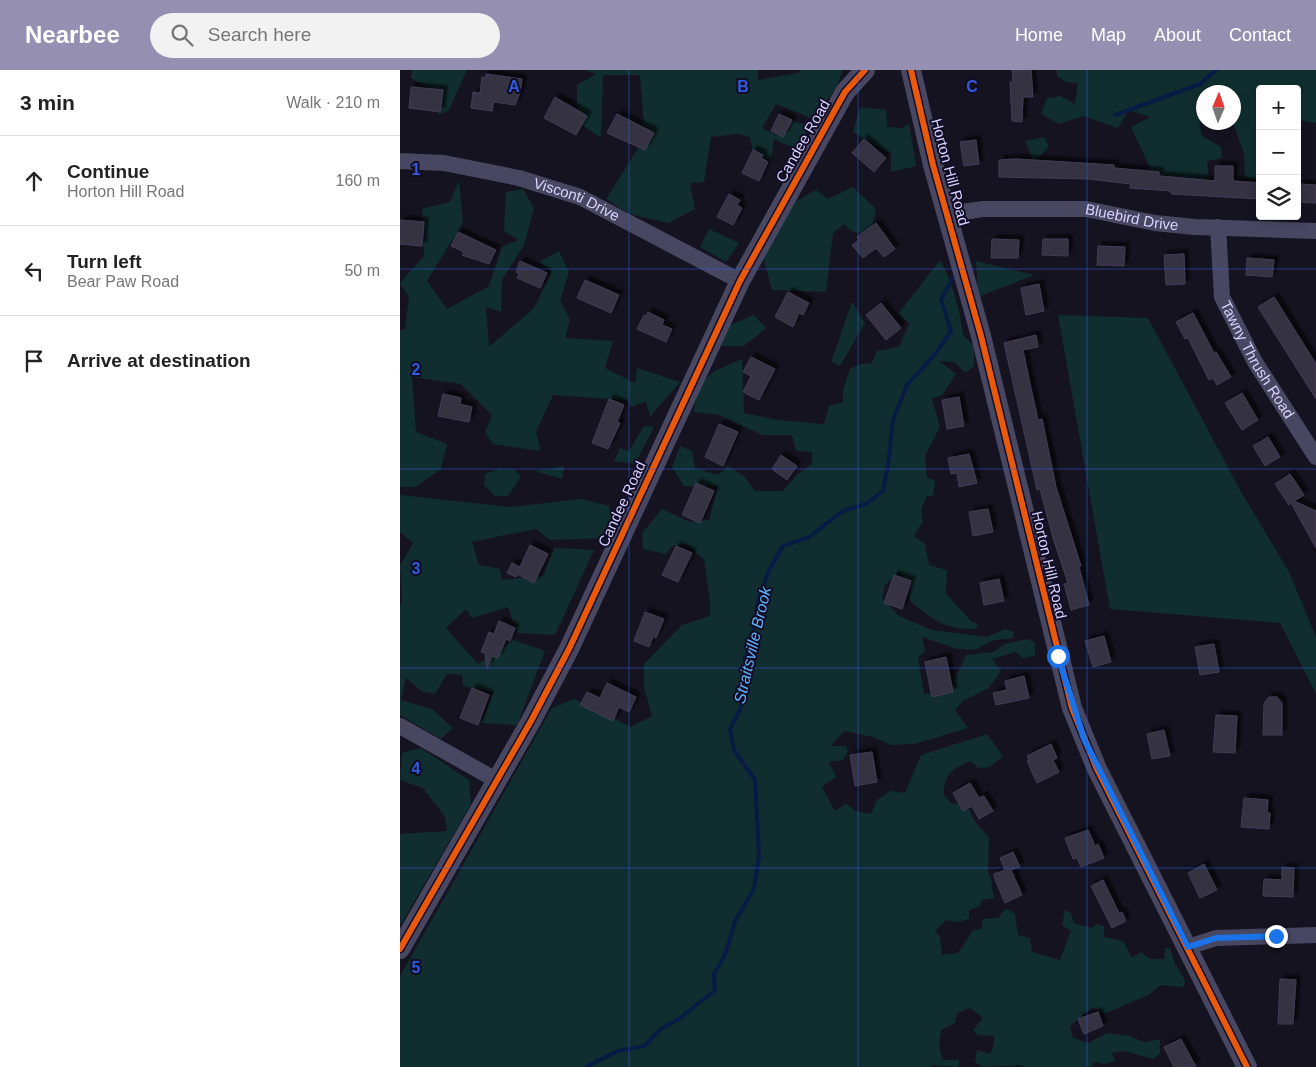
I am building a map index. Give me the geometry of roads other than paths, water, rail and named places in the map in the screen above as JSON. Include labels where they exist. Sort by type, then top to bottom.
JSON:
[{"type":"street","name":"Candee Road","points":[[400,949],[531,721],[569,649],[740,281],[845,92],[866,70]]},
{"type":"street","name":"Horton Hill Road","points":[[911,70],[981,336],[1072,708],[1097,769],[1247,1067]]},
{"type":"street","name":"Visconti Drive","points":[[400,160],[444,163],[519,178],[580,197],[740,281]]},
{"type":"street","name":"Bluebird Drive","points":[[948,214],[983,209],[1086,209],[1155,223],[1218,228],[1316,231]]},
{"type":"street","name":"Tawny Thrush Road","points":[[1218,228],[1222,297],[1255,362],[1316,457]]},
{"type":"street","points":[[400,726],[496,780]]},
{"type":"street","points":[[1188,947],[1216,938],[1316,935]]},
{"type":"waterway","name":"Straitsville Brook","points":[[1115,115],[1200,84],[1216,70]]},
{"type":"waterway","name":"Straitsville Brook","points":[[586,1067],[618,1051],[644,1046],[662,1028],[679,1019],[715,990],[714,974],[725,955],[735,921],[754,889],[759,856],[755,780],[734,750],[730,729],[740,709],[745,689],[745,657],[751,646],[758,602],[769,570],[783,546],[809,537],[843,511],[866,504],[883,491],[893,420],[907,385],[936,353],[951,331],[941,300],[953,278]]}]
